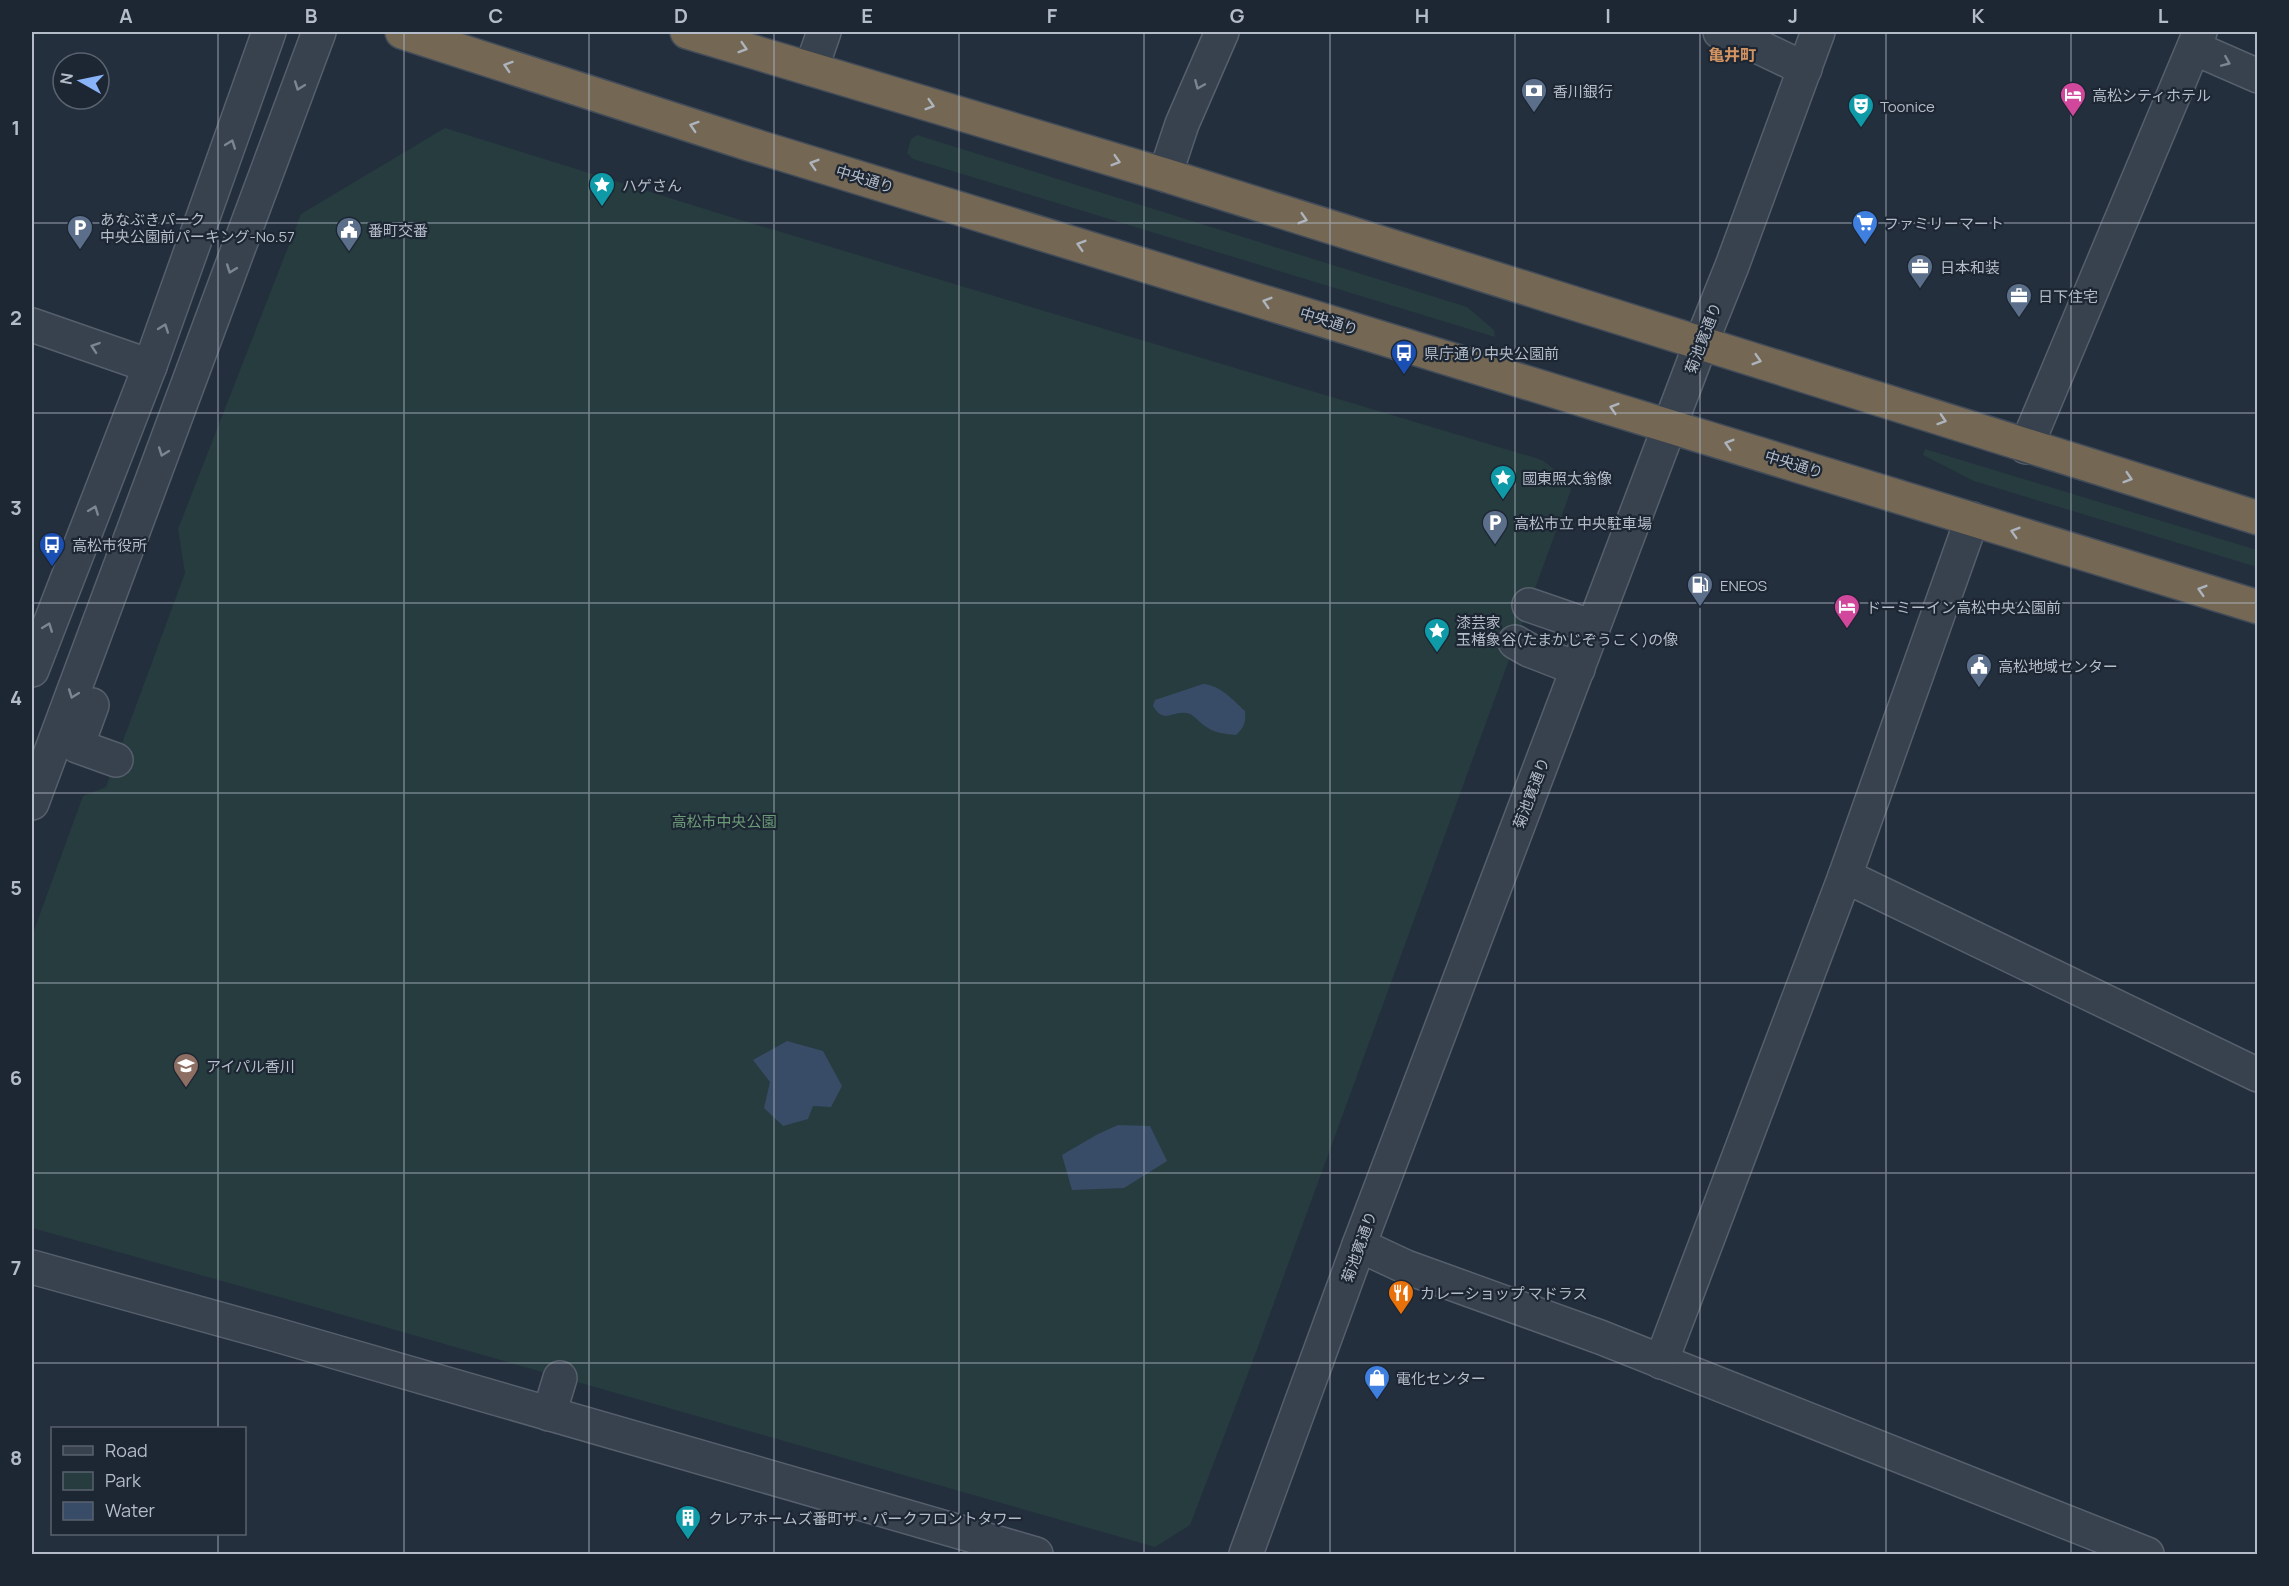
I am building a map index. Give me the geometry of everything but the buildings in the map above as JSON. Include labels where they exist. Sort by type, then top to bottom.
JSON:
[{"type":"highway","name":"中央通り","points":[[402,32],[749,144],[2258,607]]},
{"type":"highway","points":[[687,32],[1165,175],[2258,518]]},
{"type":"street","points":[[32,670],[150,366],[269,32]]},
{"type":"street","points":[[32,803],[319,32]]},
{"type":"street","points":[[811,69],[824,32]]},
{"type":"street","points":[[1165,175],[1182,124],[1222,32]]},
{"type":"street","points":[[1720,32],[1805,69]]},
{"type":"street","name":"菊池寛通り","points":[[1245,1554],[1359,1245],[1732,266],[1818,32]]},
{"type":"street","points":[[2026,447],[2197,40],[2258,76]]},
{"type":"street","points":[[32,325],[150,366]]},
{"type":"street","points":[[1661,1362],[1845,876],[1972,519]]},
{"type":"street","points":[[111,592],[120,621],[77,746],[116,760]]},
{"type":"street","points":[[1529,605],[1593,627]]},
{"type":"street","points":[[1515,642],[1528,650],[1578,669]]},
{"type":"street","points":[[1845,876],[2258,1075]]},
{"type":"street","points":[[1359,1245],[1406,1267],[1600,1337],[2147,1554]]},
{"type":"street","points":[[32,1267],[1036,1554]]},
{"type":"street","points":[[549,1414],[560,1378]]},
{"type":"green space","name":"高松市中央公園","points":[[445,128],[721,214],[1542,460],[1563,476],[1571,490],[1252,1363],[1190,1525],[1155,1547],[32,1228],[32,936],[83,796],[106,787],[185,573],[178,529],[301,214]]},
{"type":"green space","points":[[917,135],[1467,307],[1494,330],[1495,337],[913,159],[907,153],[911,139]]},
{"type":"green space","points":[[1925,449],[2257,550],[2257,567],[1974,481],[1923,455]]},
{"type":"water","points":[[1203,684],[1221,690],[1245,711],[1244,724],[1236,735],[1212,730],[1190,714],[1162,715],[1153,706],[1155,700]]},
{"type":"water","points":[[787,1041],[823,1051],[842,1086],[831,1107],[813,1106],[808,1119],[783,1126],[764,1108],[770,1082],[753,1060]]},
{"type":"water","points":[[1118,1125],[1150,1126],[1167,1161],[1124,1188],[1072,1190],[1062,1155]]},
{"type":"place","name":"香川銀行","points":[[1534,114]]},
{"type":"place","name":"高松シティホテル","points":[[2073,118]]},
{"type":"place","name":"Toonice","points":[[1861,129]]},
{"type":"place","name":"ハゲさん","points":[[602,208]]},
{"type":"place","name":"ファミリーマート","points":[[1865,246]]},
{"type":"place","name":"あなぶきパーク 中央公園前パーキング-No.57","points":[[80,251]]},
{"type":"place","name":"番町交番","points":[[349,253]]},
{"type":"place","name":"日本和装","points":[[1920,290]]},
{"type":"place","name":"日下住宅","points":[[2019,319]]},
{"type":"place","name":"県庁通り中央公園前","points":[[1404,376]]},
{"type":"place","name":"國東照太翁像","points":[[1503,501]]},
{"type":"place","name":"高松市立 中央駐車場","points":[[1495,546]]},
{"type":"place","name":"高松市役所","points":[[52,568]]},
{"type":"place","name":"ENEOS","points":[[1700,608]]},
{"type":"place","name":"ドーミーイン高松中央公園前","points":[[1847,630]]},
{"type":"place","name":"漆芸家 玉楮象谷(たまかじぞうこく)の像","points":[[1437,654]]},
{"type":"place","name":"高松地域センター","points":[[1979,689]]},
{"type":"place","name":"アイパル香川","points":[[186,1089]]},
{"type":"place","name":"カレーショップ マドラス","points":[[1401,1316]]},
{"type":"place","name":"電化センター","points":[[1377,1401]]},
{"type":"place","name":"クレアホームズ番町ザ・パークフロントタワー","points":[[688,1541]]},
{"type":"district","name":"亀井町","points":[[1732,55]]}]
